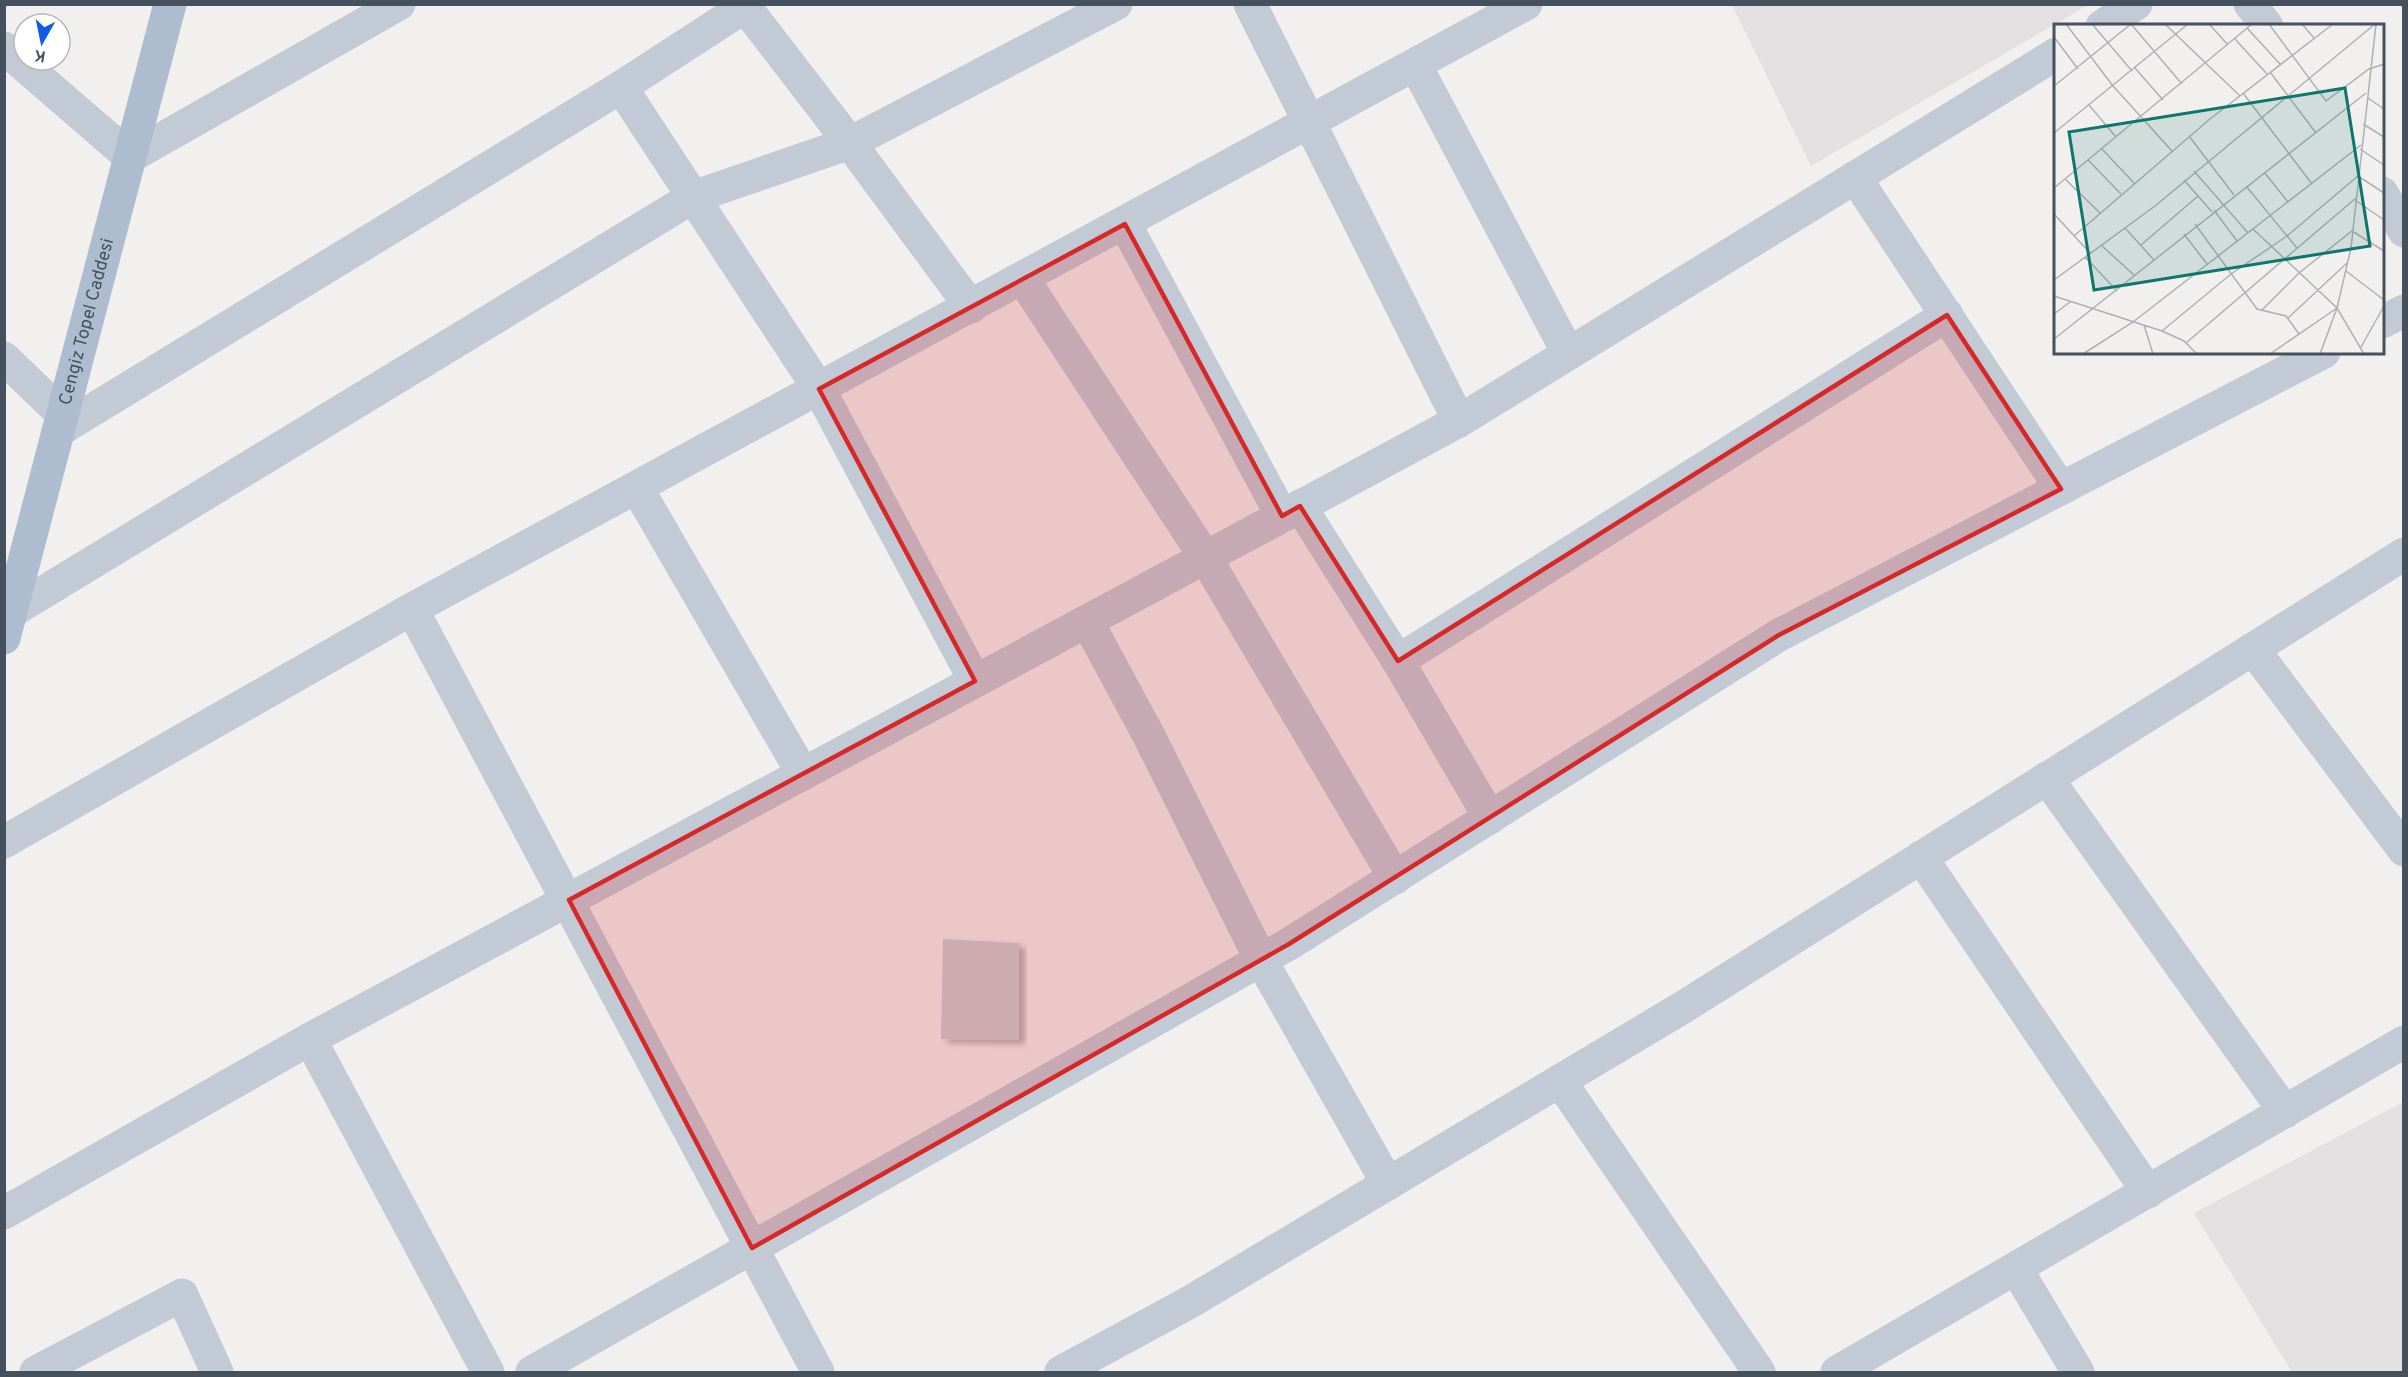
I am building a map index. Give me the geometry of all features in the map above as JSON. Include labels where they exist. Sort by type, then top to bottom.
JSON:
[{"type":"main road","name":"Cengiz Topel Caddesi","points":[[7,619],[170,4]]},
{"type":"street","points":[[4,48],[130,157],[399,4]]},
{"type":"street","points":[[7,619],[693,197],[850,143],[1116,4]]},
{"type":"street","points":[[1250,4],[1459,421]]},
{"type":"street","points":[[4,842],[412,609],[1310,124],[1526,4]]},
{"type":"street","points":[[2105,24],[2136,4]]},
{"type":"street","points":[[2250,4],[2265,24]]},
{"type":"street","points":[[4,358],[60,423],[621,87],[746,5],[971,307]]},
{"type":"street","points":[[4,1213],[310,1039],[1459,421],[1856,177],[2052,63]]},
{"type":"street","points":[[1416,66],[1568,353]]},
{"type":"street","points":[[621,87],[819,389],[975,681]]},
{"type":"street","points":[[1856,177],[2061,489]]},
{"type":"street","points":[[2384,198],[2403,231]]},
{"type":"street","points":[[1125,224],[1291,511],[1398,661],[1490,818]]},
{"type":"street","points":[[1023,279],[1205,557],[1395,878]]},
{"type":"street","points":[[1398,661],[1947,315]]},
{"type":"street","points":[[532,1372],[1261,960],[1779,635],[2061,489],[2276,363],[2315,354]]},
{"type":"street","points":[[637,488],[803,774]]},
{"type":"street","points":[[1061,1372],[1190,1302],[1560,1081],[1922,857],[2403,554]]},
{"type":"street","points":[[412,609],[818,1372]]},
{"type":"street","points":[[1087,621],[1149,736],[1261,960],[1388,1184]]},
{"type":"street","points":[[2253,649],[2403,850]]},
{"type":"street","points":[[2047,778],[2285,1112]]},
{"type":"street","points":[[1922,857],[2148,1192]]},
{"type":"street","points":[[310,1039],[488,1372]]},
{"type":"street","points":[[1837,1372],[2017,1270],[2403,1042]]},
{"type":"street","points":[[1560,1081],[1759,1372]]},
{"type":"street","points":[[2017,1270],[2078,1372]]},
{"type":"street","points":[[36,1372],[182,1295],[217,1372]]},
{"type":"highlighted area","points":[[1125,224],[1282,516],[1300,506],[1398,661],[1947,315],[2061,489],[1779,635],[1289,944],[752,1248],[569,900],[975,681],[819,389]]},
{"type":"shaded area","points":[[1732,5],[2088,5],[2054,24],[1811,166]]},
{"type":"shaded area","points":[[2403,1102],[2403,1372],[2292,1372],[2194,1213]]},
{"type":"building","points":[[943,939],[1019,943],[1019,1040],[941,1039]]}]
